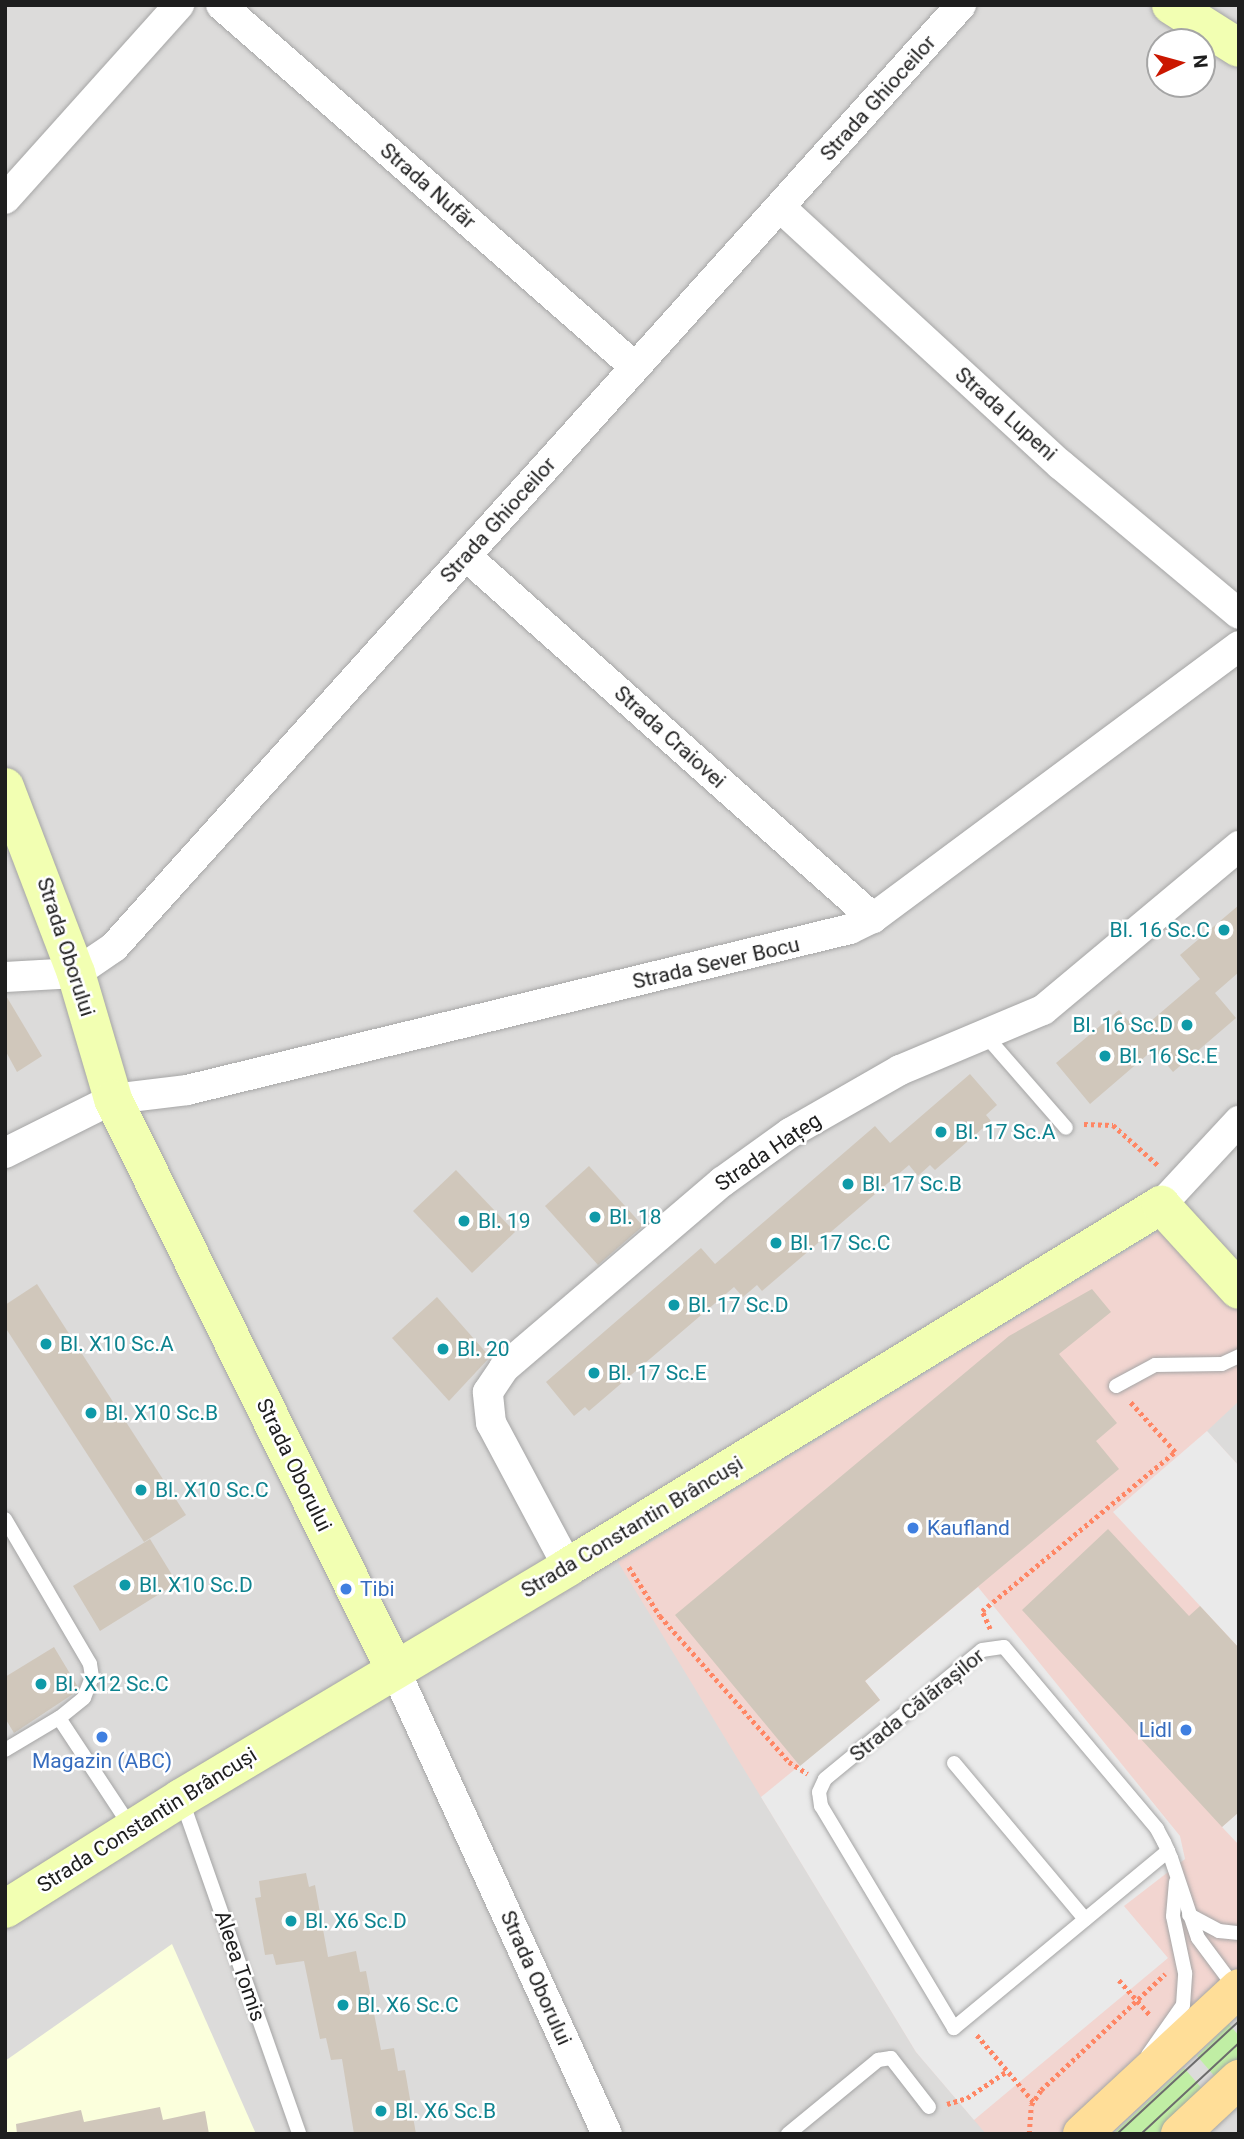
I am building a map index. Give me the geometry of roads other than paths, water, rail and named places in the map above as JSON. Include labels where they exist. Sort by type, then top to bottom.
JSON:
[{"type":"main road","points":[[1082,2134],[1238,1991]]},
{"type":"main road","points":[[1180,2134],[1239,2079]]},
{"type":"street","points":[[5,199],[179,5]]},
{"type":"street","name":"Strada Nufăr","points":[[222,5],[635,367]]},
{"type":"street","name":"Strada Ghioceilor","points":[[76,974],[114,947],[146,913],[961,5]]},
{"type":"street","points":[[1171,5],[1239,48]]},
{"type":"street","name":"Strada Lupeni","points":[[780,207],[1061,465],[1239,614]]},
{"type":"street","name":"Strada Craiovei","points":[[466,556],[873,918]]},
{"type":"street","name":"Strada Sever Bocu","points":[[5,1153],[113,1099],[187,1090],[825,937],[873,918],[1239,646]]},
{"type":"street","name":"Strada Oborului","points":[[5,787],[76,974],[113,1099],[394,1668],[607,2134]]},
{"type":"street","name":"Strada Hațeg","points":[[568,1567],[491,1423],[487,1406],[495,1378],[722,1182],[790,1133],[900,1070],[1022,1021],[1064,994],[1239,846]]},
{"type":"street","points":[[5,977],[76,974]]},
{"type":"street","name":"Strada Constantin Brâncuși","points":[[5,1909],[181,1797],[394,1668],[612,1541],[1171,1195],[1239,1121]]},
{"type":"street","points":[[1171,1195],[1239,1290]]},
{"type":"lane","points":[[985,1035],[1066,1128]]},
{"type":"lane","points":[[1116,1386],[1155,1365],[1222,1364],[1239,1356]]},
{"type":"lane","points":[[5,1519],[90,1664],[89,1690],[59,1718],[5,1751]]},
{"type":"lane","name":"Strada Călărașilor","points":[[1085,1919],[954,2028],[821,1806],[822,1783],[982,1650],[997,1645],[1010,1652],[1157,1829],[1168,1851],[1189,1915],[1206,1951],[1238,1991]]},
{"type":"lane","points":[[59,1718],[132,1829]]},
{"type":"lane","points":[[954,1763],[1085,1919],[1168,1851]]},
{"type":"lane","name":"Aleea Tomis","points":[[181,1797],[299,2134]]},
{"type":"lane","points":[[1144,2075],[1150,2048],[1183,2005],[1182,1958],[1172,1916],[1176,1881]]},
{"type":"lane","points":[[1189,1915],[1213,1929],[1239,1933]]},
{"type":"lane","points":[[788,2134],[878,2060],[891,2059],[929,2107]]},
{"type":"tram line","points":[[1117,2134],[1239,2021]]},
{"type":"tram line","points":[[1141,2134],[1239,2043]]},
{"type":"place","name":"Bl. 16 Sc.C","points":[[1224,930]]},
{"type":"place","name":"Bl. 16 Sc.D","points":[[1187,1025]]},
{"type":"place","name":"Bl. 16 Sc.E","points":[[1105,1056]]},
{"type":"place","name":"Bl. 17 Sc.A","points":[[941,1132]]},
{"type":"place","name":"Bl. 17 Sc.B","points":[[848,1184]]},
{"type":"place","name":"Bl. 18","points":[[595,1217]]},
{"type":"place","name":"Bl. 19","points":[[464,1221]]},
{"type":"place","name":"Bl. 17 Sc.C","points":[[776,1243]]},
{"type":"place","name":"Bl. 17 Sc.D","points":[[674,1305]]},
{"type":"place","name":"Bl. X10 Sc.A","points":[[46,1344]]},
{"type":"place","name":"Bl. 20","points":[[443,1349]]},
{"type":"place","name":"Bl. 17 Sc.E","points":[[594,1373]]},
{"type":"place","name":"Bl. X10 Sc.B","points":[[91,1413]]},
{"type":"place","name":"Bl. X10 Sc.C","points":[[141,1490]]},
{"type":"place","name":"Kaufland","points":[[913,1528]]},
{"type":"place","name":"Bl. X10 Sc.D","points":[[125,1585]]},
{"type":"place","name":"Tibi","points":[[346,1589]]},
{"type":"place","name":"Bl. X12 Sc.C","points":[[41,1684]]},
{"type":"place","name":"Lidl","points":[[1186,1730]]},
{"type":"place","name":"Magazin (ABC)","points":[[102,1737]]},
{"type":"place","name":"Bl. X6 Sc.D","points":[[291,1921]]},
{"type":"place","name":"Bl. X6 Sc.C","points":[[343,2005]]},
{"type":"place","name":"Bl. X6 Sc.B","points":[[381,2111]]}]
